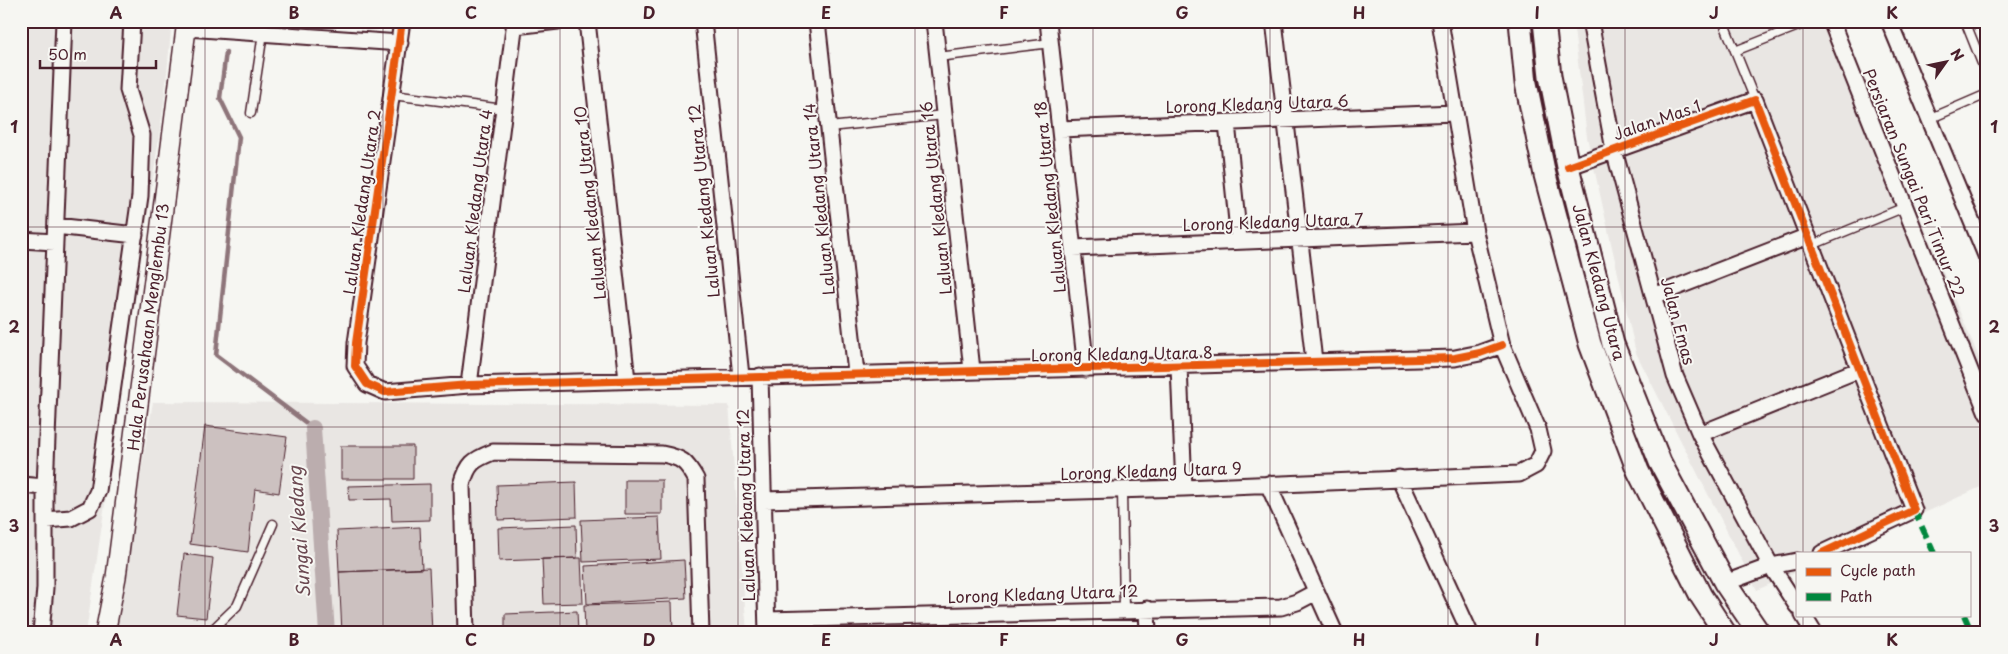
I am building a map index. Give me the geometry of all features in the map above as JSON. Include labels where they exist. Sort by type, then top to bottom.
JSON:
[{"type":"main road","name":"Jalan Kledang Utara","points":[[1520,21],[1526,83],[1545,175],[1590,344],[1638,471],[1701,596],[1726,633]]},
{"type":"main road","name":"Jalan Kledang Utara","points":[[1544,21],[1550,76],[1568,167],[1613,344],[1660,462],[1725,583],[1759,633]]},
{"type":"street","points":[[41,633],[46,588],[45,487],[64,21]]},
{"type":"street","points":[[46,520],[71,518],[90,508],[98,491],[140,196],[142,135],[128,90],[132,21]]},
{"type":"street","name":"Laluan Kledang Utara 2","points":[[367,384],[355,366],[356,343],[402,21]]},
{"type":"street","points":[[515,24],[558,21]]},
{"type":"street","name":"Laluan Kledang Utara 10","points":[[587,21],[627,380]]},
{"type":"street","name":"Laluan Kledang Utara 12","points":[[703,21],[741,376]]},
{"type":"street","name":"Laluan Kledang Utara 14","points":[[817,21],[856,373]]},
{"type":"street","name":"Laluan Kledang Utara 16","points":[[934,21],[972,370]]},
{"type":"street","name":"Laluan Kledang Utara 18","points":[[1048,21],[1086,369]]},
{"type":"street","points":[[1274,21],[1314,362]]},
{"type":"street","points":[[1440,21],[1474,232],[1502,345]]},
{"type":"street","name":"Jalan Emas","points":[[1590,21],[1614,150],[1675,376],[1700,434],[1771,566],[1796,604]]},
{"type":"street","name":"Persiaran Sungai Pari Timur 22","points":[[1831,21],[1987,413]]},
{"type":"street","points":[[1889,21],[1987,258]]},
{"type":"street","name":"Laluan Kledang Utara 4","points":[[469,385],[515,24]]},
{"type":"street","points":[[187,25],[264,27],[400,43]]},
{"type":"street","name":"Hala Perusahaan Menglembu 13","points":[[105,633],[117,567],[187,25]]},
{"type":"street","points":[[1755,100],[1858,370],[1914,510],[1824,552]]},
{"type":"street","name":"Jalan Mas 1","points":[[1568,167],[1755,100]]},
{"type":"street","name":"Lorong Kledang Utara 6","points":[[1060,129],[1454,113]]},
{"type":"street","points":[[1227,123],[1239,241]]},
{"type":"street","points":[[56,226],[135,235]]},
{"type":"street","name":"Lorong Kledang Utara 7","points":[[1073,248],[1474,232]]},
{"type":"street","points":[[21,240],[55,242]]},
{"type":"street","points":[[1654,296],[1810,241]]},
{"type":"street","name":"Lorong Kledang Utara 8","points":[[367,384],[385,392],[469,385],[741,376],[1086,369],[1455,358],[1502,345]]},
{"type":"street","name":"Lorong Kledang Utara 9","points":[[764,500],[1184,488],[1519,474],[1536,464],[1543,451],[1538,429],[1502,345]]},
{"type":"street","points":[[1179,366],[1184,488]]},
{"type":"street","points":[[1700,434],[1858,370]]},
{"type":"street","name":"Laluan Klebang Utara 12","points":[[760,376],[767,626]]},
{"type":"street","points":[[466,633],[462,485],[466,469],[476,458],[494,452],[662,454],[678,457],[689,466],[696,479],[702,633]]},
{"type":"street","points":[[1399,478],[1470,633]]},
{"type":"street","points":[[1268,484],[1335,633]]},
{"type":"street","points":[[21,485],[45,487]]},
{"type":"street","points":[[1725,583],[1771,566],[1796,561]]},
{"type":"street","name":"Lorong Kledang Utara 12","points":[[767,626],[1147,609],[1281,607],[1297,602],[1316,592]]},
{"type":"street","points":[[1147,609],[1148,633]]},
{"type":"street","points":[[1803,616],[1814,633]]},
{"type":"lane","points":[[1723,21],[1755,100]]},
{"type":"lane","points":[[1735,51],[1811,21]]},
{"type":"lane","points":[[1965,21],[1987,76]]},
{"type":"lane","points":[[251,113],[264,27]]},
{"type":"lane","points":[[938,57],[1051,43]]},
{"type":"lane","points":[[1930,118],[1987,94]]},
{"type":"lane","points":[[392,95],[504,109]]},
{"type":"lane","points":[[829,127],[944,115]]},
{"type":"lane","points":[[1810,241],[1905,207]]},
{"type":"lane","points":[[1122,490],[1124,610]]},
{"type":"lane","points":[[209,633],[237,606],[273,524]]},
{"type":"shaded area","points":[[21,21],[172,21],[164,103],[86,633],[21,633]]},
{"type":"shaded area","points":[[1573,21],[1838,21],[1987,377],[1987,484],[1840,552],[1796,552],[1796,572],[1757,590],[1636,353],[1587,137]]},
{"type":"shaded area","points":[[153,402],[729,405],[747,633],[113,633]]},
{"type":"building","points":[[205,426],[287,437],[279,493],[255,489],[248,552],[190,544]]},
{"type":"building","points":[[341,446],[413,446],[413,479],[341,479]]},
{"type":"building","points":[[625,480],[662,480],[662,514],[625,514]]},
{"type":"building","points":[[576,482],[577,517],[498,520],[497,485]]},
{"type":"building","points":[[430,484],[430,520],[392,521],[391,499],[349,500],[348,486]]},
{"type":"building","points":[[659,517],[661,559],[583,562],[581,520]]},
{"type":"building","points":[[576,525],[577,558],[499,561],[498,528]]},
{"type":"building","points":[[420,527],[422,569],[339,572],[337,531]]},
{"type":"building","points":[[184,554],[213,558],[206,618],[177,615]]},
{"type":"building","points":[[581,558],[583,603],[544,604],[542,559]]},
{"type":"building","points":[[684,560],[686,598],[587,604],[585,566]]},
{"type":"building","points":[[429,568],[432,633],[342,633],[339,572]]},
{"type":"building","points":[[672,602],[673,633],[585,633],[584,605]]},
{"type":"building","points":[[577,611],[578,633],[505,633],[505,614]]},
{"type":"waterway","points":[[226,52],[220,98],[239,137],[216,355],[313,428]]},
{"type":"waterway","name":"Sungai Kledang","points":[[313,428],[327,633]]},
{"type":"marked path","points":[[1914,510],[1934,552]]},
{"type":"marked path","points":[[1964,616],[1972,633]]},
{"type":"cycle path","points":[[402,21],[356,343],[355,366],[367,384],[385,392],[469,385],[1455,358],[1480,353],[1502,345]]},
{"type":"cycle path","points":[[1568,167],[1755,100],[1914,510],[1824,552]]}]
